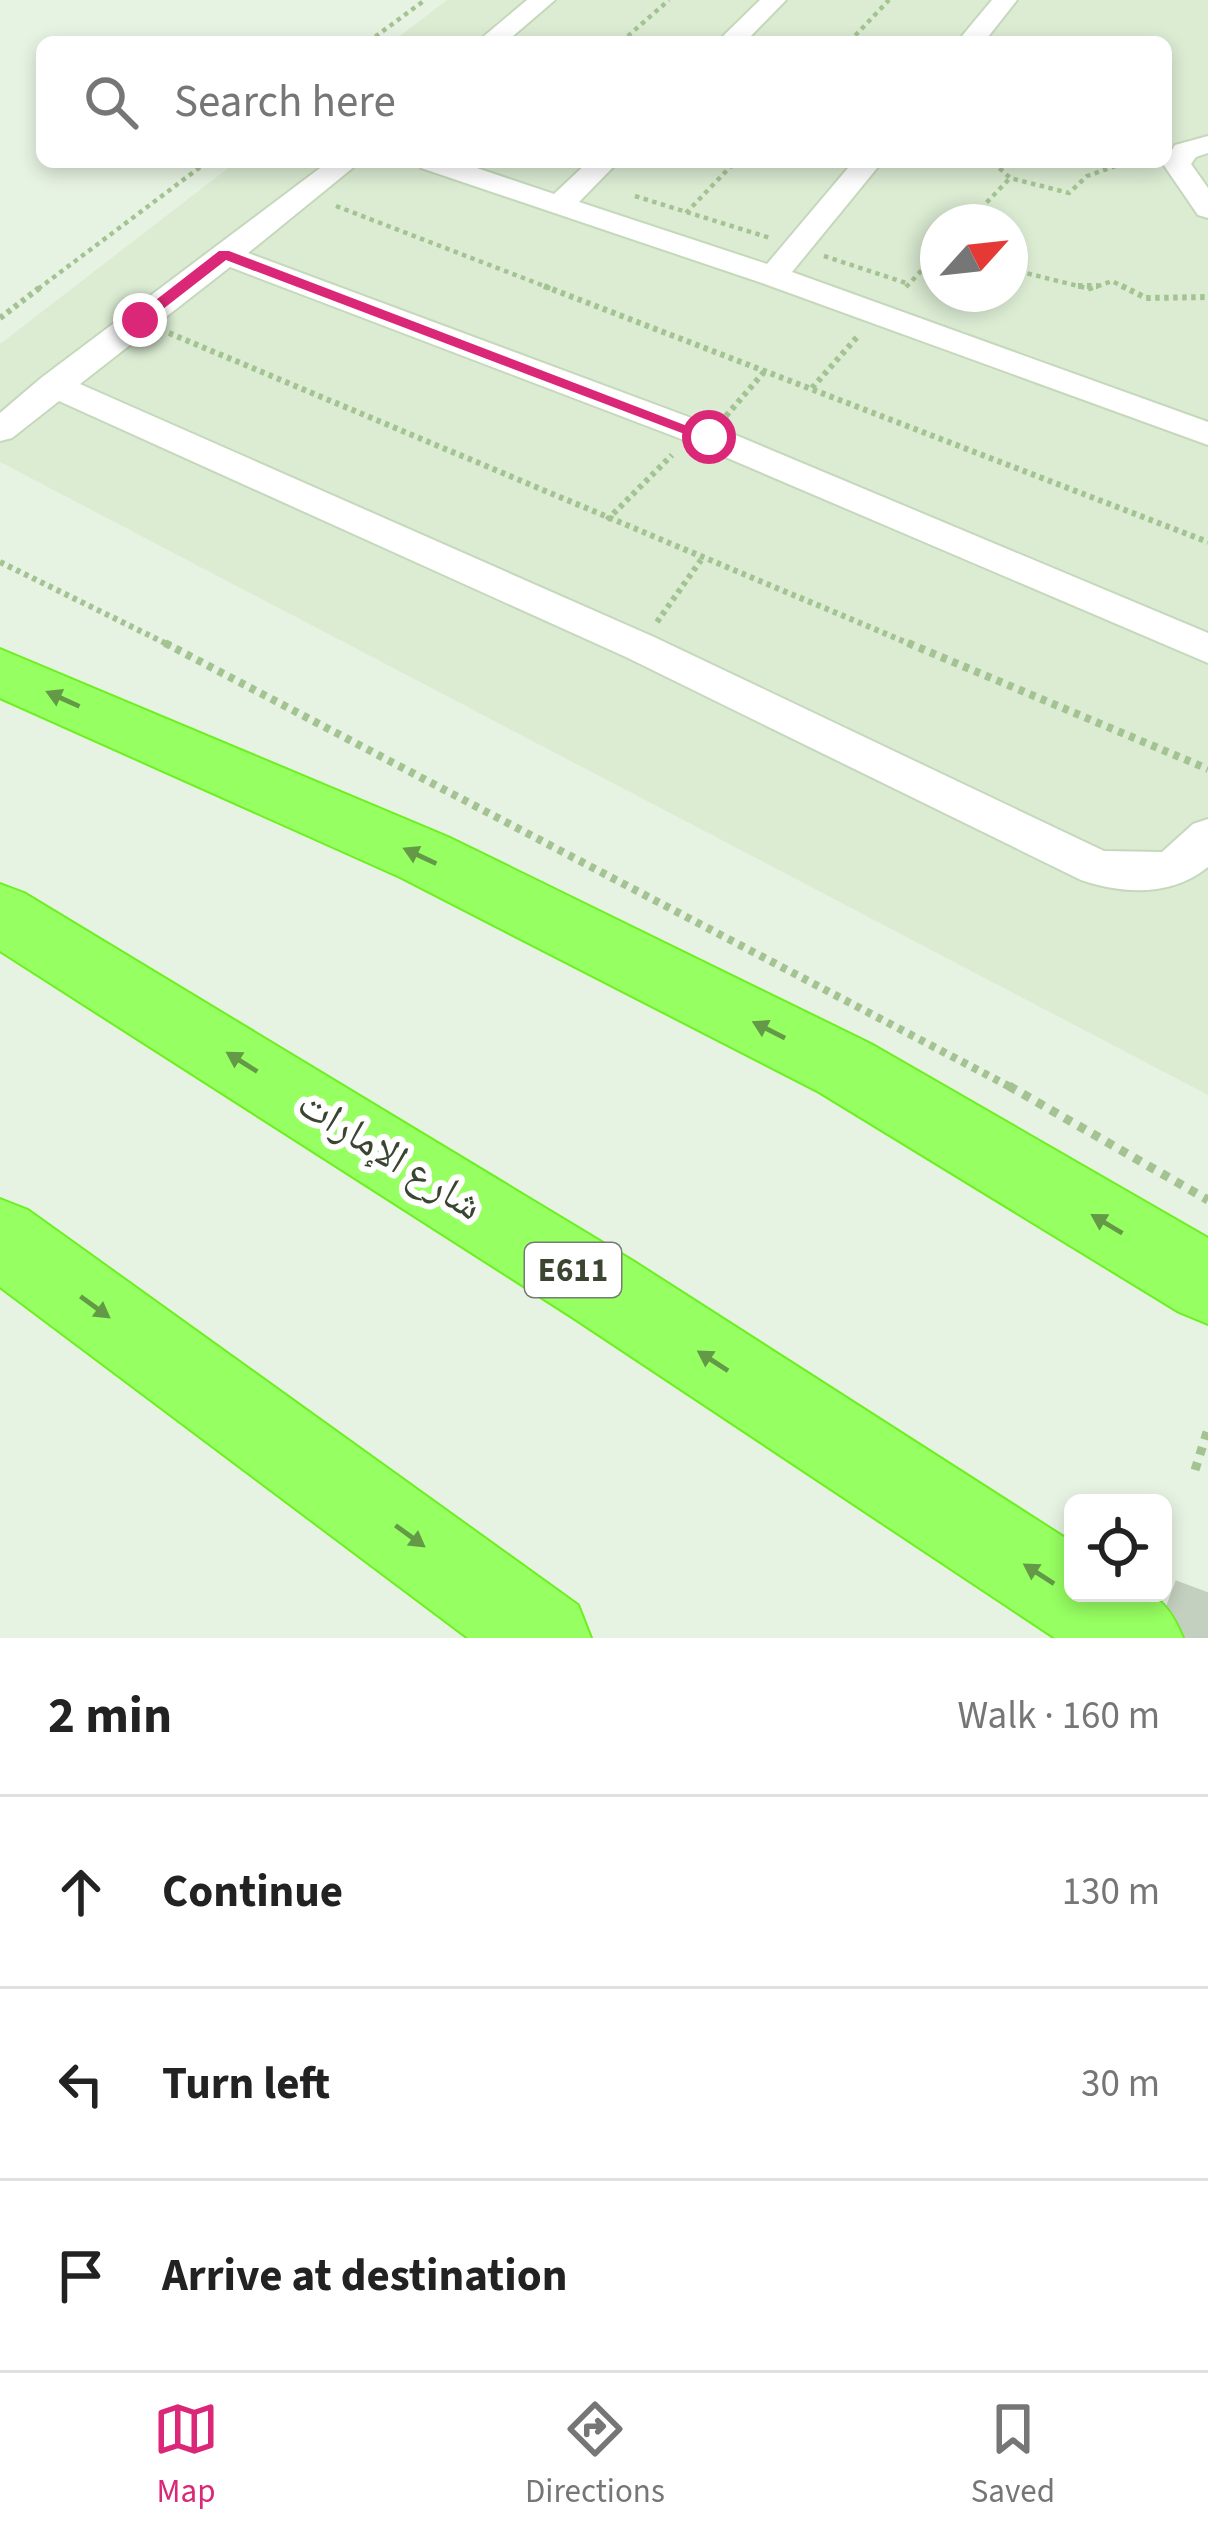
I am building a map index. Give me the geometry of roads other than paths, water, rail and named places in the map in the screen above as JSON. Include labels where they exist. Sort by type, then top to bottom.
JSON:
[{"type":"highway","points":[[0,672],[424,857],[845,1068],[1208,1283]]},
{"type":"highway","name":"شارع الإمارات","points":[[0,914],[604,1290],[1137,1638]]},
{"type":"highway","points":[[0,1238],[545,1638]]},
{"type":"street","points":[[498,36],[543,0]]},
{"type":"street","points":[[736,36],[774,0]]},
{"type":"street","points":[[975,36],[1005,0]]},
{"type":"street","points":[[1203,202],[1178,164],[1185,151],[1208,143]]},
{"type":"street","points":[[1203,202],[1202,169],[1208,164]]},
{"type":"street","points":[[0,430],[338,168]]},
{"type":"street","points":[[449,168],[879,313],[1208,434]]},
{"type":"street","points":[[773,276],[863,168]]},
{"type":"street","points":[[559,205],[594,171]]},
{"type":"street","points":[[224,254],[701,435],[1208,649]]},
{"type":"street","points":[[53,385],[640,647],[1052,841],[1096,867],[1147,873],[1189,859],[1208,836]]},
{"type":"street","points":[[1052,841],[1097,849],[1142,847],[1182,835],[1208,819]]},
{"type":"tunnel","points":[[1182,1638],[1208,1568]]}]
